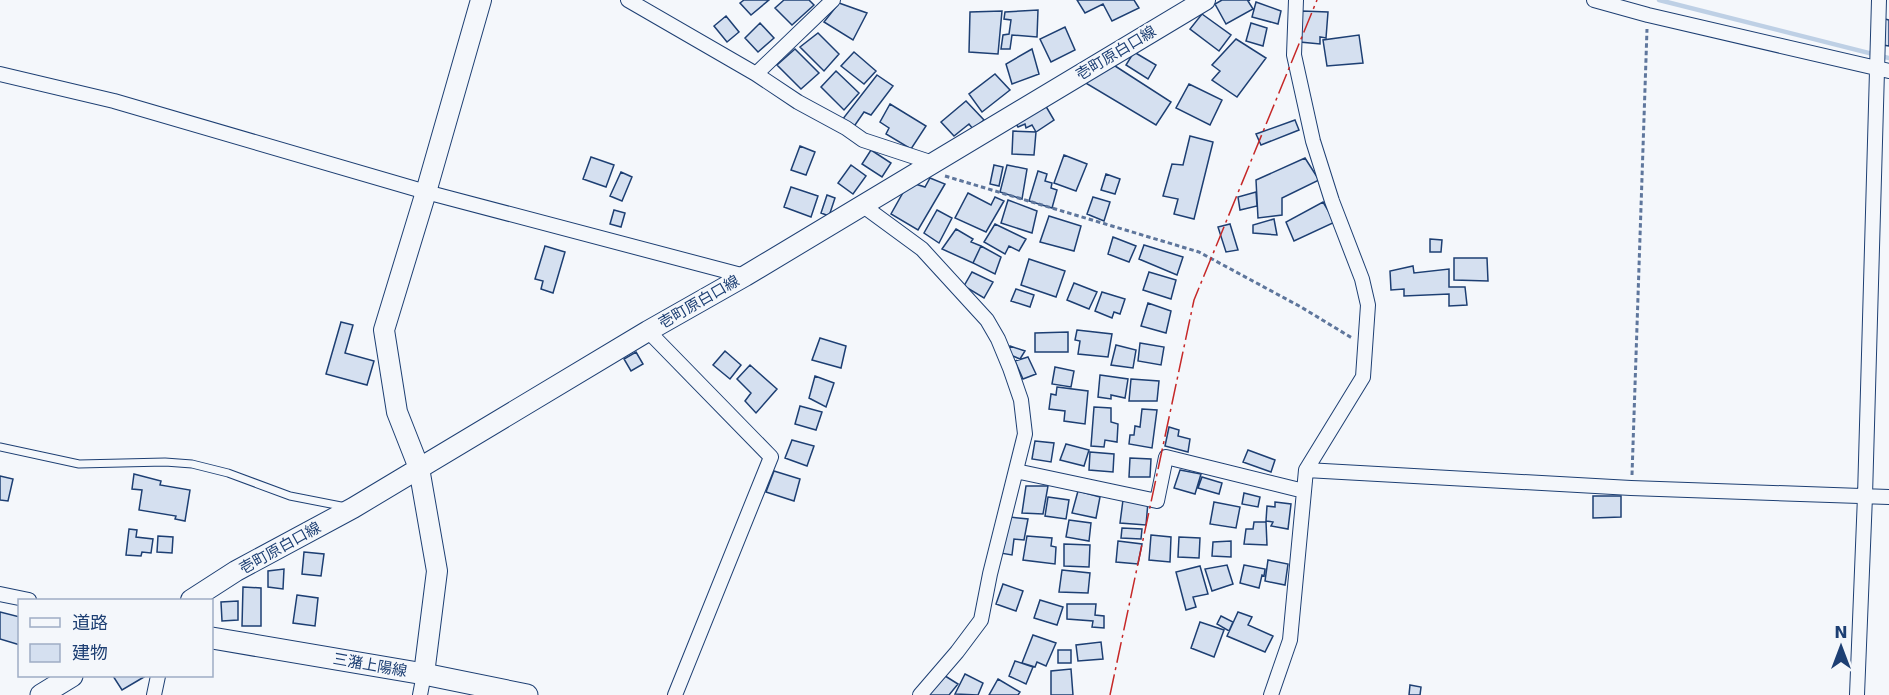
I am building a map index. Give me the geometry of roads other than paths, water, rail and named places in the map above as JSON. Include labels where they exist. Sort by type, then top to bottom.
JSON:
[{"type":"main road","points":[[424,674],[437,571],[419,468],[397,412],[384,330],[482,0]]},
{"type":"main road","name":"壱町原白口線","points":[[193,599],[236,571],[353,508],[648,331],[745,276],[1204,0]]},
{"type":"main road","name":"三潴上陽線","points":[[213,638],[424,674],[528,695]]},
{"type":"main road","points":[[41,695],[69,677]]},
{"type":"street","points":[[628,0],[756,74],[863,140],[926,166]]},
{"type":"street","points":[[756,74],[833,0]]},
{"type":"street","points":[[1271,695],[1290,640],[1306,470],[1363,377],[1368,306],[1362,279],[1332,201],[1313,141],[1294,55],[1296,0]]},
{"type":"street","points":[[1594,0],[1648,15],[1883,70]]},
{"type":"street","points":[[1857,695],[1883,70],[1882,3]]},
{"type":"street","points":[[0,74],[114,101],[426,192],[745,276]]},
{"type":"street","points":[[862,205],[922,249],[987,320],[998,339],[1021,400],[1025,434],[981,620],[920,695]]},
{"type":"street","points":[[648,331],[771,457],[675,695]]},
{"type":"street","points":[[1016,471],[1156,501],[1166,457],[1304,491]]},
{"type":"street","points":[[1306,470],[1632,488],[1889,497]]},
{"type":"street","points":[[0,594],[24,599]]},
{"type":"street","points":[[420,695],[424,674]]},
{"type":"street","points":[[154,695],[158,677]]},
{"type":"lane","points":[[0,447],[80,464],[165,462],[192,464],[228,473],[290,496],[353,508]]},
{"type":"waterway","points":[[1659,0],[1889,58]]}]
